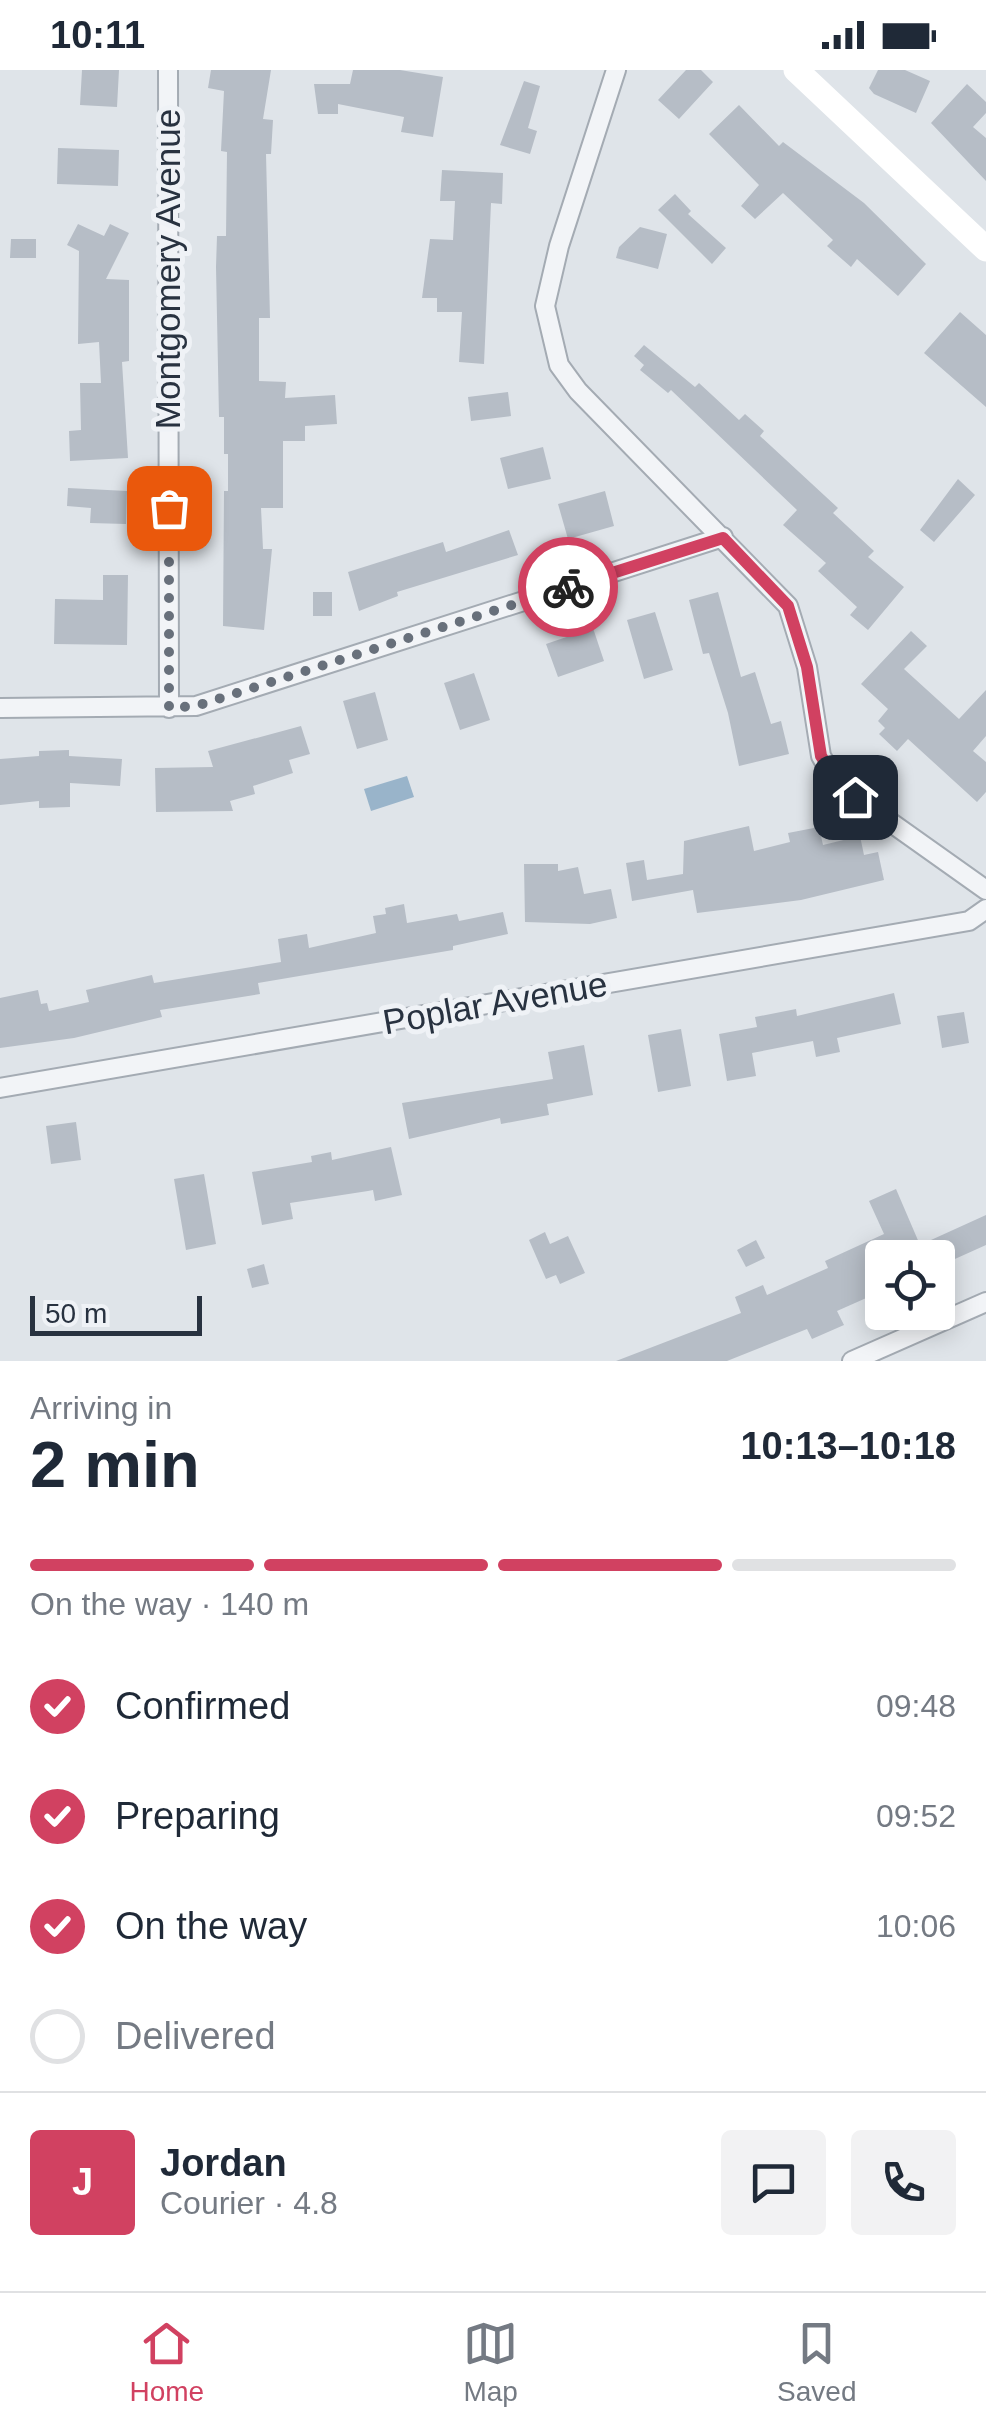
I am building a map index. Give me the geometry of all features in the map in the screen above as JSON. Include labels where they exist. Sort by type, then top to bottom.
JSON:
[{"type":"main road","points":[[796,70],[986,249]]},
{"type":"street","name":"Montgomery Avenue","points":[[168,70],[169,708]]},
{"type":"street","points":[[616,70],[559,246],[546,306],[560,365],[578,391],[788,606],[807,667],[821,756],[834,776],[855,797],[986,890]]},
{"type":"street","points":[[0,708],[196,706],[723,538]]},
{"type":"street","name":"Poplar Avenue","points":[[0,1088],[969,921],[986,909]]},
{"type":"street","points":[[852,1361],[986,1302]]},
{"type":"water","points":[[407,776],[414,797],[371,811],[364,789]]},
{"type":"building","points":[[82,70],[119,70],[117,107],[80,105]]},
{"type":"building","points":[[211,70],[271,70],[263,119],[273,120],[271,154],[266,154],[270,318],[259,318],[259,381],[286,382],[285,398],[335,395],[337,424],[305,426],[305,441],[283,441],[283,508],[261,508],[263,549],[272,549],[264,630],[223,626],[228,454],[224,454],[224,417],[219,417],[216,267],[217,236],[226,236],[227,152],[221,151],[224,91],[208,88]]},
{"type":"building","points":[[353,70],[400,70],[443,77],[433,137],[401,132],[404,117],[338,104],[338,114],[318,114],[314,84],[350,84]]},
{"type":"building","points":[[686,70],[701,70],[713,82],[679,119],[658,100]]},
{"type":"building","points":[[878,70],[905,70],[930,81],[916,113],[874,94],[869,88]]},
{"type":"building","points":[[524,81],[540,86],[528,128],[537,131],[530,154],[500,145]]},
{"type":"building","points":[[967,84],[986,102],[986,113],[973,127],[986,138],[986,181],[931,123]]},
{"type":"building","points":[[739,105],[779,146],[783,142],[864,203],[926,264],[898,296],[857,259],[851,267],[827,246],[833,240],[783,193],[755,219],[741,206],[759,185],[709,134]]},
{"type":"building","points":[[58,148],[119,150],[118,186],[57,184]]},
{"type":"building","points":[[442,170],[503,173],[502,204],[491,203],[484,364],[459,362],[462,312],[437,312],[437,298],[422,298],[430,239],[453,240],[455,201],[440,201]]},
{"type":"building","points":[[675,194],[691,211],[688,214],[726,248],[712,264],[658,210]]},
{"type":"building","points":[[78,224],[104,236],[110,224],[129,233],[106,279],[129,280],[129,361],[122,362],[128,458],[70,461],[69,431],[81,430],[80,383],[101,383],[99,342],[78,344],[79,251],[67,245]]},
{"type":"building","points":[[640,227],[667,234],[658,269],[616,258],[619,247]]},
{"type":"building","points":[[11,239],[36,239],[36,258],[10,258]]},
{"type":"building","points":[[960,312],[986,335],[986,407],[924,353]]},
{"type":"building","points":[[644,345],[695,387],[699,383],[739,420],[745,414],[764,431],[760,436],[838,508],[833,513],[874,551],[868,557],[904,587],[868,630],[850,615],[857,607],[818,571],[826,563],[783,525],[797,510],[671,390],[668,393],[640,370],[644,365],[634,356]]},
{"type":"building","points":[[508,392],[511,416],[471,421],[468,397]]},
{"type":"building","points":[[543,447],[551,479],[508,489],[500,458]]},
{"type":"building","points":[[958,479],[975,495],[934,542],[920,530]]},
{"type":"building","points":[[68,488],[127,491],[126,524],[90,523],[91,508],[67,506]]},
{"type":"building","points":[[605,491],[614,526],[568,539],[558,504]]},
{"type":"building","points":[[509,530],[518,555],[397,592],[398,596],[359,611],[348,572],[443,542],[446,552]]},
{"type":"building","points":[[103,575],[128,575],[127,645],[54,644],[55,599],[103,600]]},
{"type":"building","points":[[313,592],[332,592],[332,616],[313,616]]},
{"type":"building","points":[[718,592],[741,677],[755,672],[771,724],[781,721],[789,754],[739,766],[728,713],[709,653],[703,654],[689,600]]},
{"type":"building","points":[[655,612],[673,670],[644,679],[627,620]]},
{"type":"building","points":[[593,628],[604,661],[558,677],[546,644]]},
{"type":"building","points":[[911,631],[927,646],[904,669],[959,719],[986,690],[986,736],[973,751],[986,762],[986,792],[977,802],[908,739],[897,751],[879,734],[885,728],[878,721],[888,709],[861,684]]},
{"type":"building","points":[[474,673],[490,720],[460,730],[444,683]]},
{"type":"building","points":[[375,692],[388,740],[357,749],[343,701]]},
{"type":"building","points":[[301,726],[310,754],[289,760],[293,773],[253,786],[255,794],[230,801],[233,811],[156,812],[155,768],[213,767],[208,751]]},
{"type":"building","points":[[69,750],[69,756],[122,759],[120,786],[70,783],[70,807],[39,808],[39,801],[0,805],[0,759]]},
{"type":"building","points":[[749,826],[754,851],[790,842],[788,833],[819,827],[823,845],[860,836],[864,855],[878,852],[884,880],[801,900],[697,913],[693,890],[632,901],[626,863],[644,860],[647,880],[683,874],[684,841]]},
{"type":"building","points":[[524,864],[558,864],[558,871],[578,867],[584,894],[611,889],[617,918],[590,924],[525,922]]},
{"type":"building","points":[[404,904],[407,923],[457,914],[459,921],[503,912],[508,934],[453,946],[453,950],[258,983],[260,994],[160,1010],[162,1017],[74,1038],[0,1048],[0,998],[38,990],[41,1004],[47,1003],[49,1011],[89,1002],[86,990],[152,975],[154,983],[281,962],[278,939],[307,934],[309,948],[376,933],[373,916],[386,914],[385,908]]},
{"type":"building","points":[[894,993],[901,1024],[837,1038],[840,1052],[816,1057],[813,1041],[752,1053],[756,1076],[727,1081],[719,1034],[757,1027],[755,1017],[796,1009],[797,1016]]},
{"type":"building","points":[[964,1012],[969,1043],[942,1048],[937,1016]]},
{"type":"building","points":[[681,1029],[691,1086],[658,1092],[648,1035]]},
{"type":"building","points":[[584,1045],[593,1095],[547,1104],[549,1115],[501,1124],[500,1118],[409,1139],[402,1103],[553,1079],[548,1052]]},
{"type":"building","points":[[76,1122],[81,1160],[51,1164],[46,1126]]},
{"type":"building","points":[[391,1147],[402,1195],[375,1201],[373,1190],[290,1203],[293,1219],[262,1225],[252,1172],[312,1162],[311,1156],[331,1152],[332,1160]]},
{"type":"building","points":[[204,1174],[216,1244],[186,1250],[174,1179]]},
{"type":"building","points":[[896,1189],[918,1240],[871,1240],[884,1234],[869,1201]]},
{"type":"building","points":[[986,1215],[986,1245],[955,1259],[955,1240],[931,1240]]},
{"type":"building","points":[[545,1232],[550,1244],[568,1236],[585,1273],[560,1284],[556,1275],[546,1279],[529,1240]]},
{"type":"building","points":[[756,1240],[765,1258],[746,1267],[737,1250]]},
{"type":"building","points":[[865,1243],[865,1299],[837,1311],[844,1325],[812,1339],[807,1329],[727,1361],[616,1361],[741,1313],[735,1297],[763,1285],[767,1295],[828,1268],[825,1261]]},
{"type":"building","points":[[264,1264],[269,1284],[252,1288],[247,1269]]},
{"type":"way so far","points":[[169,508],[169,708],[196,706],[568,587]]},
{"type":"route","points":[[568,587],[723,538],[788,606],[807,667],[821,756],[855,797]]}]
